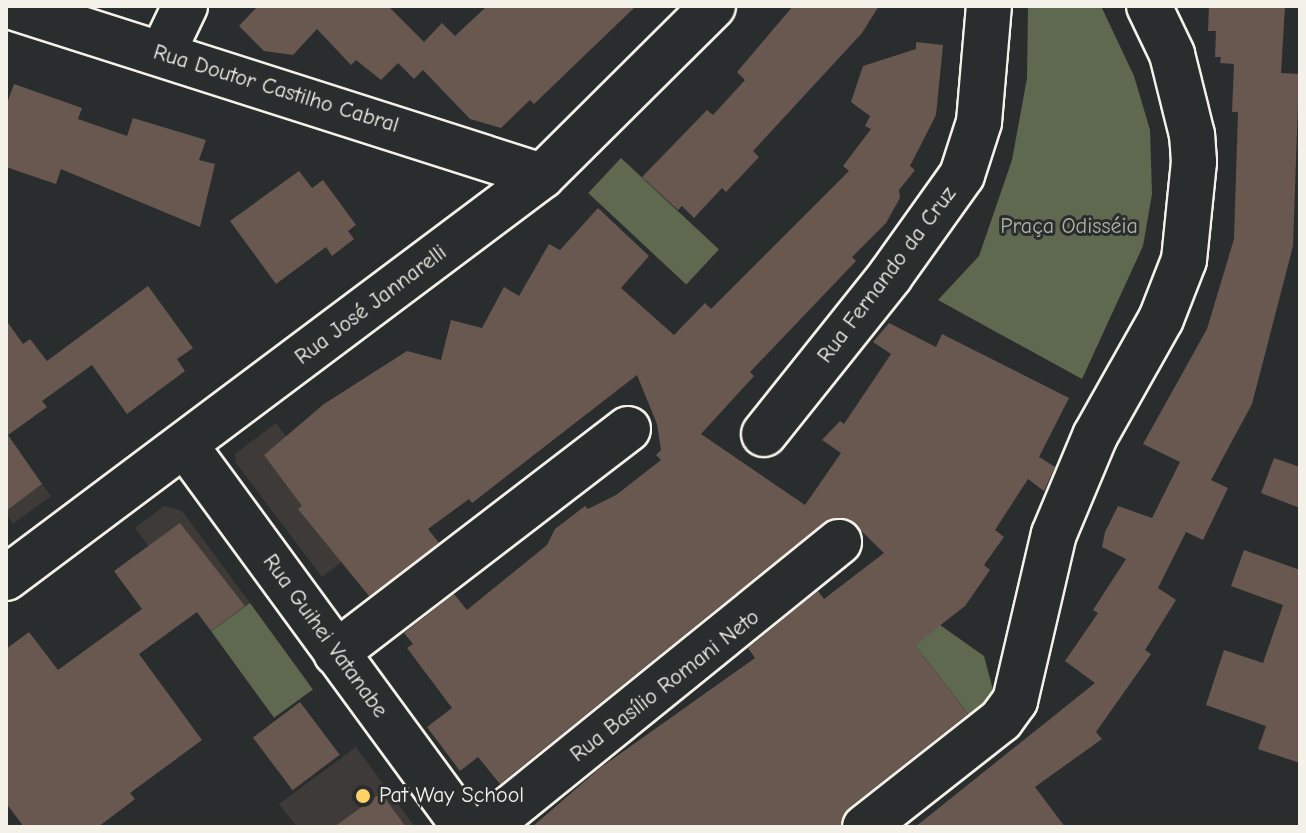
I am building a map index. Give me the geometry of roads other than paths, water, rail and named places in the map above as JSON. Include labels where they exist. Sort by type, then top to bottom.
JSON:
[{"type":"street","name":"Rua Doutor Castilho Cabral","points":[[9,6],[163,52],[542,176]]},
{"type":"street","points":[[163,52],[185,6]]},
{"type":"street","name":"Rua José Jannarelli","points":[[6,578],[542,176],[713,6]]},
{"type":"street","name":"Rua Fernando da Cruz","points":[[764,434],[890,276],[962,175],[979,122],[989,6]]},
{"type":"street","points":[[865,827],[1001,720],[1015,701],[1054,534],[1095,436],[1161,319],[1184,260],[1194,162],[1192,135],[1172,54],[1149,6]]},
{"type":"street","points":[[336,653],[628,429]]},
{"type":"street","name":"Rua Guihei Vatanabe","points":[[185,445],[465,827]]},
{"type":"street","name":"Rua Basílio Romani Neto","points":[[487,827],[839,542]]},
{"type":"place","name":"Pat Way School","points":[[363,796]]},
{"type":"park label","name":"Praça Odisséia","points":[[1069,227]]}]
